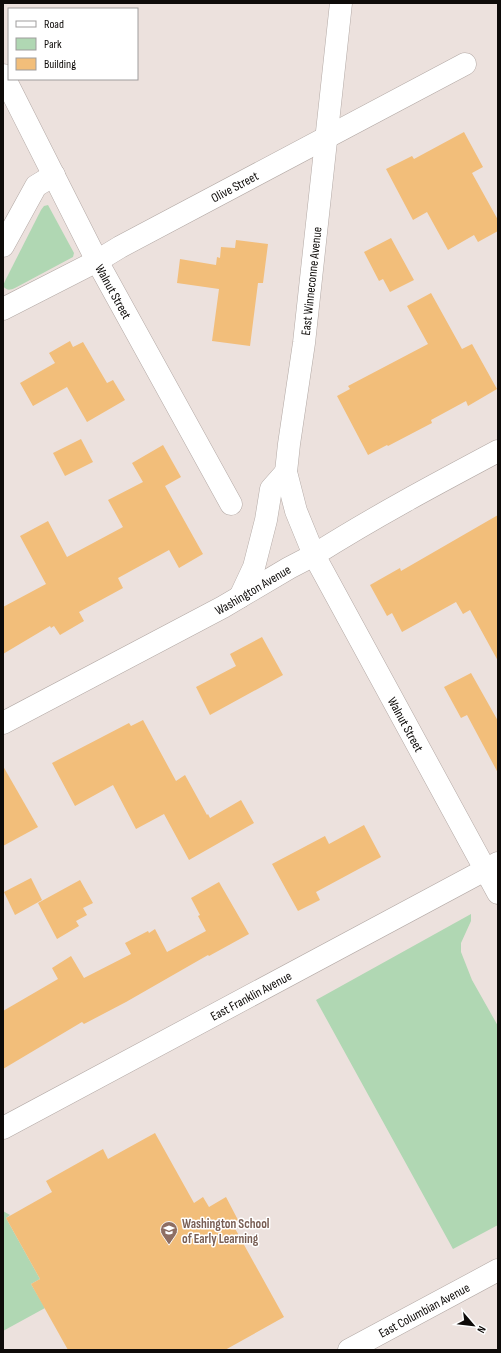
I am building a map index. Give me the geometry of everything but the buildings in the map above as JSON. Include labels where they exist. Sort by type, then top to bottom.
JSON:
[{"type":"street","name":"East Winneconne Avenue","points":[[314,555],[296,511],[286,472],[288,444],[304,343],[341,3]]},
{"type":"street","name":"Olive Street","points":[[3,309],[97,261],[120,247],[465,64]]},
{"type":"street","name":"Walnut Street","points":[[3,76],[97,261],[231,504]]},
{"type":"street","points":[[3,246],[36,186],[54,175]]},
{"type":"street","name":"Washington Avenue","points":[[3,723],[240,597],[397,505],[498,451]]},
{"type":"street","points":[[240,597],[254,567],[266,520],[271,489],[286,472]]},
{"type":"street","name":"Walnut Street","points":[[314,555],[492,867],[498,893]]},
{"type":"street","name":"East Franklin Avenue","points":[[3,1128],[492,867]]},
{"type":"street","name":"East Columbian Avenue","points":[[349,1350],[498,1270]]},
{"type":"green space","points":[[48,205],[74,253],[73,257],[15,288],[10,290],[6,289],[3,286],[5,281],[41,210],[44,206]]},
{"type":"green space","points":[[471,914],[471,921],[461,943],[461,952],[472,980],[498,1026],[498,1225],[453,1249],[316,1000]]},
{"type":"green space","points":[[3,1211],[10,1215],[6,1218],[40,1279],[31,1284],[45,1308],[3,1331]]},
{"type":"place","name":"Washington School of Early Learning","points":[[169,1245]]}]
